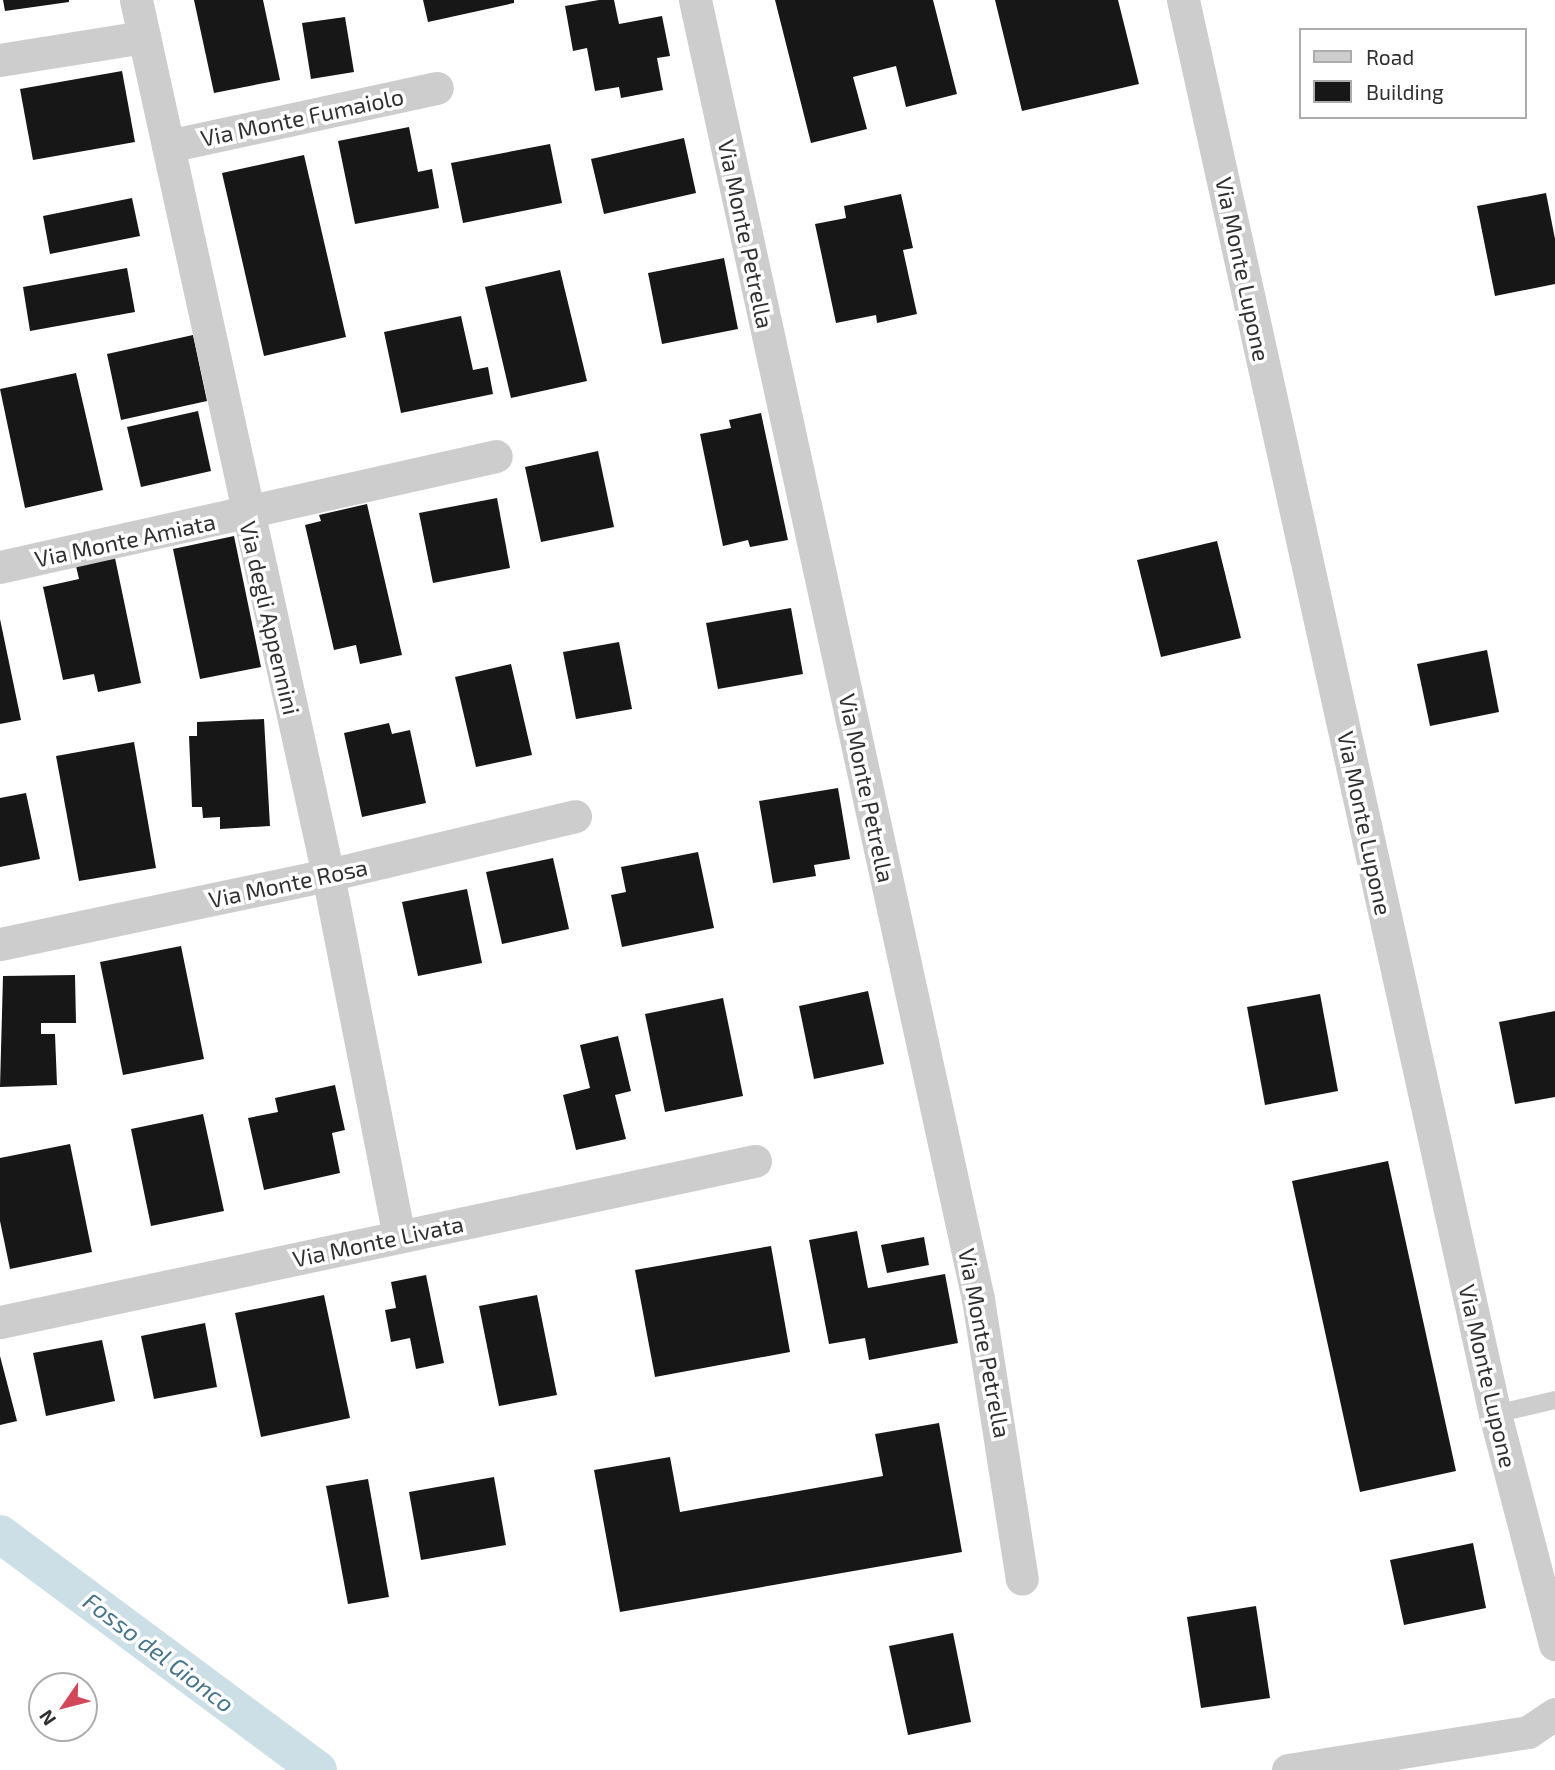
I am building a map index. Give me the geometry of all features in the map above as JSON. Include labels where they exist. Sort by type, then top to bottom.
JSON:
[{"type":"street","name":"Via degli Appennini","points":[[136,0],[328,875],[399,1236]]},
{"type":"street","name":"Via Monte Petrella","points":[[695,0],[978,1299],[1022,1579]]},
{"type":"street","name":"Via Monte Lupone","points":[[1183,0],[1495,1414],[1555,1644]]},
{"type":"street","points":[[0,60],[144,37]]},
{"type":"street","name":"Via Monte Fumaiolo","points":[[168,146],[437,88]]},
{"type":"street","name":"Via Monte Amiata","points":[[0,567],[496,456]]},
{"type":"street","name":"Via Monte Rosa","points":[[0,944],[328,875],[575,816]]},
{"type":"street","name":"Via Monte Livata","points":[[0,1322],[755,1161]]},
{"type":"street","points":[[1288,1770],[1521,1734],[1539,1728],[1555,1714]]},
{"type":"lane","points":[[1495,1414],[1555,1400]]},
{"type":"building","points":[[3,0],[69,0],[69,2],[5,11]]},
{"type":"building","points":[[194,0],[263,0],[280,80],[214,93]]},
{"type":"building","points":[[423,0],[514,0],[514,3],[428,22]]},
{"type":"building","points":[[614,0],[619,24],[662,16],[670,56],[657,58],[663,90],[621,98],[619,87],[595,91],[587,48],[573,51],[565,6]]},
{"type":"building","points":[[775,0],[933,0],[957,94],[906,107],[896,66],[853,77],[867,129],[811,143]]},
{"type":"building","points":[[995,0],[1118,0],[1139,84],[1022,111]]},
{"type":"building","points":[[345,17],[354,72],[311,79],[302,23]]},
{"type":"building","points":[[122,71],[135,142],[33,160],[20,89]]},
{"type":"building","points":[[409,127],[418,172],[432,169],[439,208],[355,224],[338,141]]},
{"type":"building","points":[[684,138],[696,193],[604,214],[591,159]]},
{"type":"building","points":[[550,144],[562,203],[463,223],[451,163]]},
{"type":"building","points":[[304,155],[346,337],[264,356],[222,173]]},
{"type":"building","points":[[1546,193],[1555,239],[1555,284],[1495,296],[1477,206]]},
{"type":"building","points":[[901,194],[913,248],[903,250],[917,314],[877,323],[876,315],[836,323],[815,224],[846,218],[844,206]]},
{"type":"building","points":[[132,198],[140,236],[50,254],[43,216]]},
{"type":"building","points":[[724,258],[738,329],[662,344],[648,273]]},
{"type":"building","points":[[127,268],[135,312],[30,331],[23,287]]},
{"type":"building","points":[[560,270],[587,381],[511,398],[485,287]]},
{"type":"building","points":[[461,316],[473,370],[488,367],[493,394],[401,413],[384,332]]},
{"type":"building","points":[[193,335],[207,401],[121,420],[107,354]]},
{"type":"building","points":[[76,373],[103,490],[25,508],[0,389]]},
{"type":"building","points":[[198,411],[211,471],[141,487],[127,427]]},
{"type":"building","points":[[761,413],[788,540],[750,547],[748,540],[723,546],[700,434],[731,428],[729,420]]},
{"type":"building","points":[[598,451],[614,527],[541,542],[525,467]]},
{"type":"building","points":[[497,498],[510,568],[433,583],[419,513]]},
{"type":"building","points":[[367,504],[402,655],[360,664],[356,645],[334,650],[305,525],[321,521],[319,515]]},
{"type":"building","points":[[234,536],[261,667],[200,679],[173,549]]},
{"type":"building","points":[[1217,541],[1241,638],[1161,657],[1137,560]]},
{"type":"building","points":[[115,558],[141,683],[98,692],[94,674],[63,680],[43,587],[79,579],[76,566]]},
{"type":"building","points":[[791,608],[803,674],[718,689],[706,623]]},
{"type":"building","points":[[0,619],[21,720],[0,724]]},
{"type":"building","points":[[619,642],[632,709],[576,719],[563,652]]},
{"type":"building","points":[[1487,650],[1499,712],[1430,726],[1417,664]]},
{"type":"building","points":[[511,664],[532,755],[476,767],[455,677]]},
{"type":"building","points":[[264,719],[270,826],[220,829],[220,817],[203,818],[202,807],[192,807],[189,736],[197,736],[197,722]]},
{"type":"building","points":[[389,723],[392,734],[410,730],[426,803],[362,817],[344,733]]},
{"type":"building","points":[[134,742],[156,868],[79,881],[56,756]]},
{"type":"building","points":[[838,788],[850,859],[814,865],[816,876],[773,883],[759,801]]},
{"type":"building","points":[[26,793],[40,859],[0,867],[0,798]]},
{"type":"building","points":[[698,852],[714,928],[622,947],[611,895],[626,892],[621,867]]},
{"type":"building","points":[[553,858],[569,929],[502,944],[486,872]]},
{"type":"building","points":[[467,889],[482,963],[418,976],[402,902]]},
{"type":"building","points":[[181,946],[204,1059],[123,1075],[100,962]]},
{"type":"building","points":[[75,975],[76,1023],[41,1023],[41,1034],[55,1034],[57,1085],[0,1087],[3,976]]},
{"type":"building","points":[[868,991],[884,1064],[814,1079],[799,1006]]},
{"type":"building","points":[[1320,994],[1338,1091],[1265,1105],[1247,1007]]},
{"type":"building","points":[[723,998],[743,1096],[665,1112],[645,1014]]},
{"type":"building","points":[[1555,1011],[1555,1097],[1515,1104],[1499,1022]]},
{"type":"building","points":[[618,1036],[631,1091],[615,1095],[626,1139],[576,1150],[563,1095],[590,1088],[580,1045]]},
{"type":"building","points":[[335,1085],[345,1130],[332,1133],[340,1173],[264,1190],[248,1118],[278,1112],[275,1098]]},
{"type":"building","points":[[203,1114],[224,1211],[151,1226],[131,1129]]},
{"type":"building","points":[[70,1144],[92,1252],[10,1269],[0,1221],[0,1158]]},
{"type":"building","points":[[1388,1161],[1456,1471],[1360,1492],[1292,1181]]},
{"type":"building","points":[[857,1231],[868,1288],[945,1274],[958,1343],[869,1360],[865,1338],[829,1344],[809,1240]]},
{"type":"building","points":[[924,1237],[929,1265],[887,1273],[881,1245]]},
{"type":"building","points":[[771,1246],[790,1352],[655,1377],[635,1270]]},
{"type":"building","points":[[426,1275],[444,1363],[416,1369],[410,1338],[391,1342],[385,1310],[396,1308],[391,1282]]},
{"type":"building","points":[[324,1295],[350,1418],[261,1437],[235,1313]]},
{"type":"building","points":[[537,1295],[557,1395],[499,1406],[479,1306]]},
{"type":"building","points":[[205,1323],[217,1387],[154,1399],[141,1336]]},
{"type":"building","points":[[102,1340],[115,1401],[46,1416],[33,1353]]},
{"type":"building","points":[[0,1356],[17,1421],[0,1425]]},
{"type":"building","points":[[939,1423],[962,1552],[620,1612],[594,1470],[670,1457],[680,1512],[883,1476],[875,1434]]},
{"type":"building","points":[[494,1477],[506,1545],[421,1560],[409,1492]]},
{"type":"building","points":[[368,1479],[389,1597],[348,1604],[326,1486]]},
{"type":"building","points":[[1473,1543],[1486,1608],[1404,1625],[1390,1560]]},
{"type":"building","points":[[1256,1606],[1270,1698],[1201,1708],[1187,1617]]},
{"type":"building","points":[[953,1633],[971,1722],[908,1735],[889,1646]]},
{"type":"waterway","name":"Fosso del Gionco","points":[[0,1534],[318,1770]]}]
